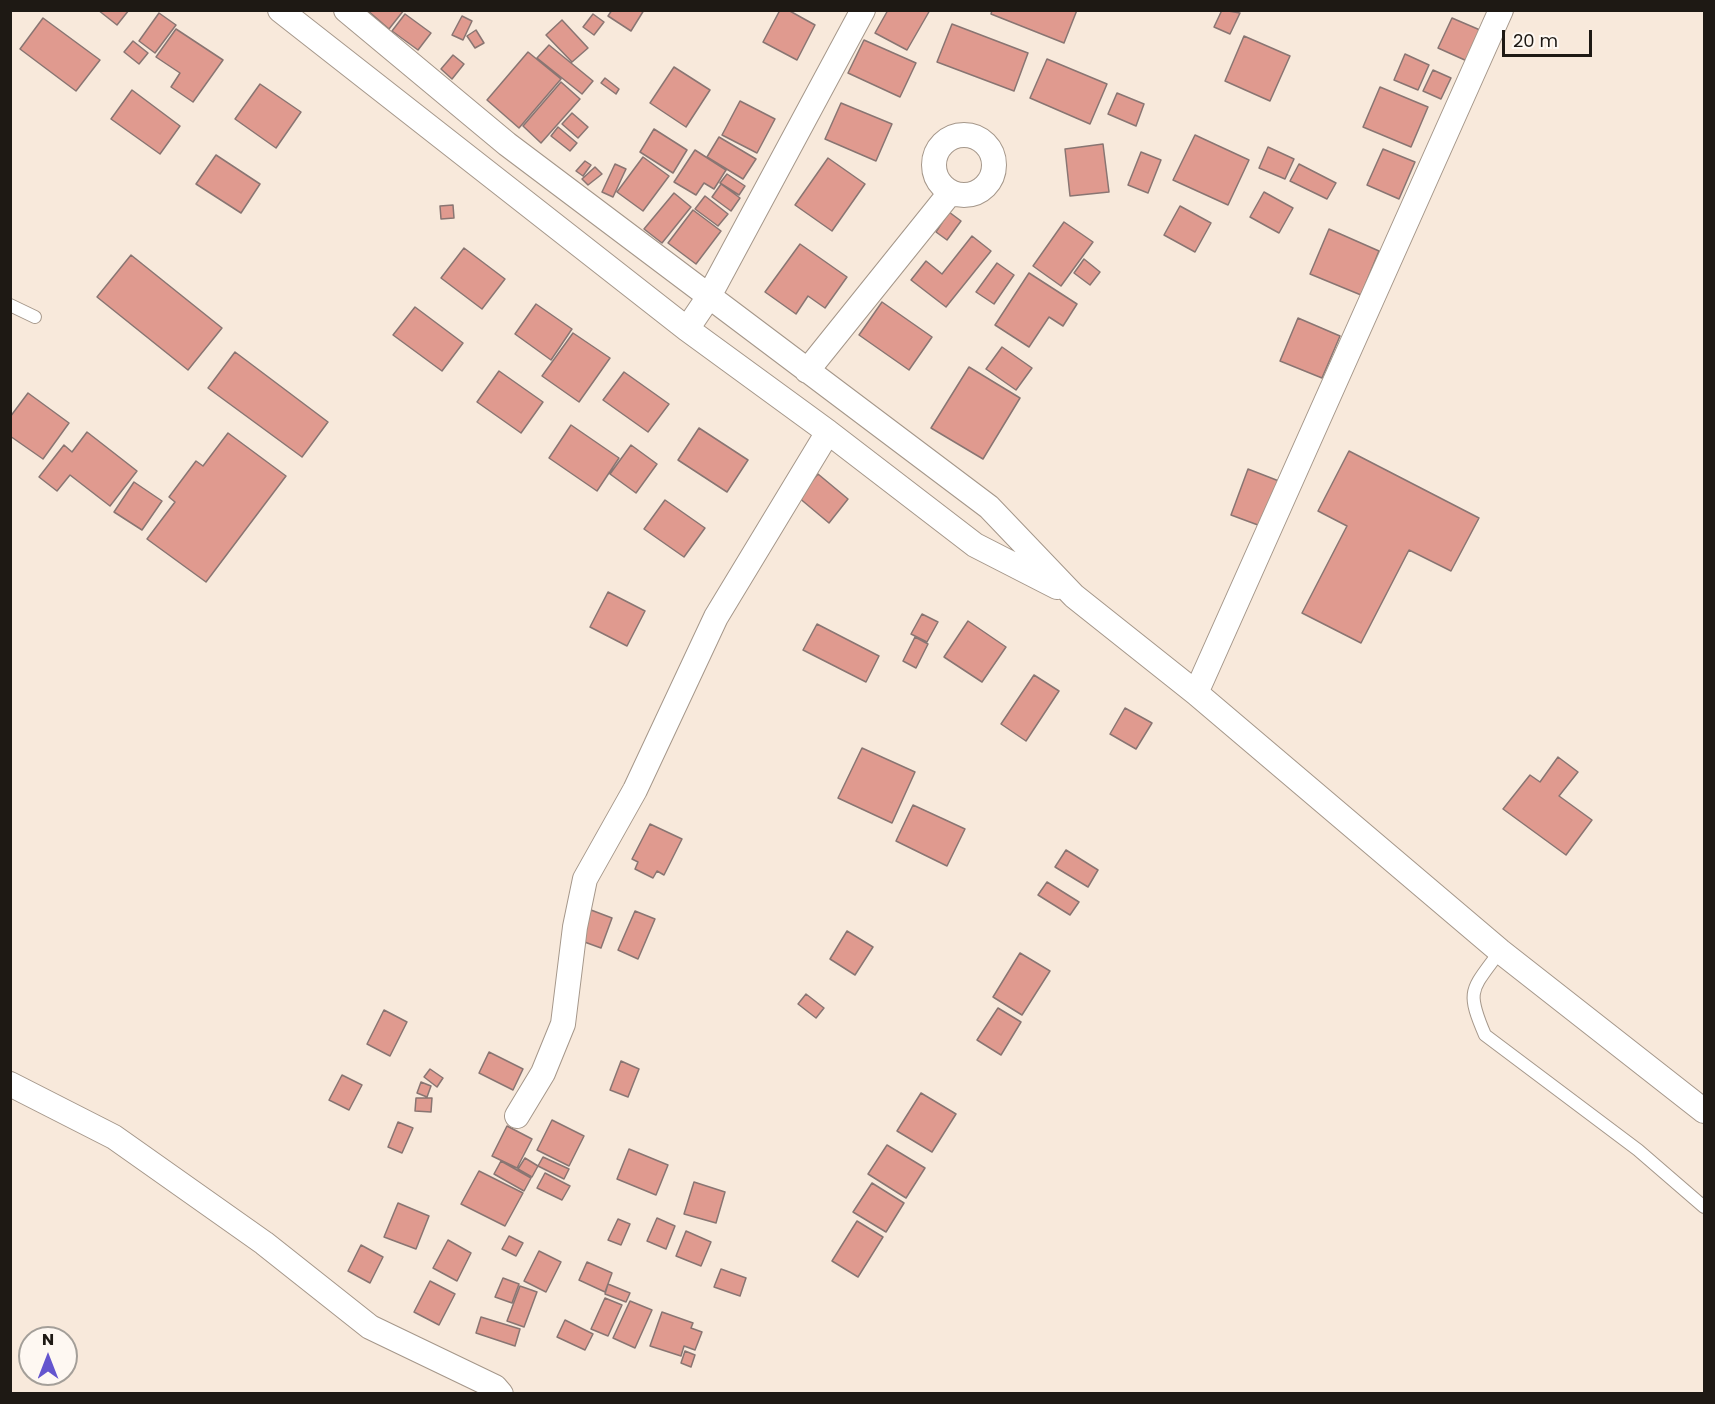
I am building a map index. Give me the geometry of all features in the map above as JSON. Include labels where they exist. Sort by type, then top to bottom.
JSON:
[{"type":"street","points":[[280,10],[687,329],[828,432],[975,545],[1074,596]]},
{"type":"street","points":[[346,10],[507,144],[708,298],[989,507],[1074,596],[1196,693],[1500,951],[1704,1111]]},
{"type":"street","points":[[687,329],[708,298],[863,10]]},
{"type":"street","points":[[1196,693],[1501,10]]},
{"type":"street","points":[[807,371],[950,193]]},
{"type":"street","points":[[518,1116],[543,1073],[563,1024],[575,927],[585,879],[635,790],[716,617],[828,432]]},
{"type":"street","points":[[10,1084],[114,1137],[264,1243],[370,1327],[495,1387],[501,1394]]},
{"type":"lane","points":[[10,305],[35,317]]},
{"type":"lane","points":[[1500,951],[1472,989],[1472,1006],[1485,1035],[1638,1150],[1704,1207]]},
{"type":"building","points":[[98,10],[129,10],[117,25]]},
{"type":"building","points":[[367,10],[404,10],[389,29]]},
{"type":"building","points":[[612,10],[644,10],[631,31],[608,16]]},
{"type":"building","points":[[780,10],[788,10],[815,25],[797,60],[763,42]]},
{"type":"building","points":[[888,10],[930,10],[907,50],[875,33]]},
{"type":"building","points":[[992,10],[1077,10],[1064,43],[991,14]]},
{"type":"building","points":[[1222,10],[1240,13],[1230,34],[1214,27]]},
{"type":"building","points":[[159,13],[176,25],[155,53],[139,41]]},
{"type":"building","points":[[405,14],[431,33],[418,50],[392,31]]},
{"type":"building","points":[[593,14],[604,22],[594,35],[583,27]]},
{"type":"building","points":[[462,16],[472,21],[463,40],[452,35]]},
{"type":"building","points":[[43,18],[100,60],[76,91],[20,49]]},
{"type":"building","points":[[1452,18],[1480,30],[1467,61],[1438,48]]},
{"type":"building","points":[[562,20],[588,48],[572,62],[546,35]]},
{"type":"building","points":[[952,24],[1028,53],[1014,91],[937,62]]},
{"type":"building","points":[[176,29],[223,60],[193,102],[171,87],[180,73],[156,57]]},
{"type":"building","points":[[476,30],[484,43],[475,48],[467,36]]},
{"type":"building","points":[[1244,36],[1290,56],[1270,101],[1225,81]]},
{"type":"building","points":[[864,40],[916,63],[900,97],[848,73]]},
{"type":"building","points":[[133,41],[148,53],[139,64],[124,52]]},
{"type":"building","points":[[549,45],[593,81],[582,94],[537,58]]},
{"type":"building","points":[[528,52],[561,79],[519,128],[487,100]]},
{"type":"building","points":[[1405,54],[1429,65],[1418,90],[1394,80]]},
{"type":"building","points":[[453,55],[464,64],[452,79],[441,69]]},
{"type":"building","points":[[1047,59],[1107,84],[1090,124],[1030,98]]},
{"type":"building","points":[[674,67],[710,90],[686,127],[650,103]]},
{"type":"building","points":[[1433,70],[1451,78],[1441,99],[1423,91]]},
{"type":"building","points":[[605,78],[619,89],[616,94],[601,83]]},
{"type":"building","points":[[561,82],[580,99],[541,143],[523,126]]},
{"type":"building","points":[[260,84],[301,112],[276,148],[235,119]]},
{"type":"building","points":[[1380,87],[1428,107],[1411,147],[1363,127]]},
{"type":"building","points":[[132,90],[180,126],[160,154],[111,119]]},
{"type":"building","points":[[1117,93],[1144,104],[1136,126],[1108,114]]},
{"type":"building","points":[[740,101],[775,119],[757,153],[722,135]]},
{"type":"building","points":[[841,103],[892,124],[876,161],[825,139]]},
{"type":"building","points":[[572,113],[588,127],[578,138],[562,124]]},
{"type":"building","points":[[558,127],[577,143],[570,151],[551,136]]},
{"type":"building","points":[[654,129],[687,150],[673,173],[640,152]]},
{"type":"building","points":[[1195,135],[1249,160],[1228,205],[1173,180]]},
{"type":"building","points":[[719,137],[756,159],[743,179],[707,157]]},
{"type":"building","points":[[1103,144],[1109,192],[1070,196],[1065,149]]},
{"type":"building","points":[[1268,147],[1294,159],[1285,179],[1259,168]]},
{"type":"building","points":[[1383,149],[1415,162],[1399,199],[1367,185]]},
{"type":"building","points":[[695,150],[726,170],[714,189],[704,183],[696,195],[674,182]]},
{"type":"building","points":[[1141,152],[1161,160],[1148,193],[1128,185]]},
{"type":"building","points":[[216,155],[260,184],[241,213],[196,184]]},
{"type":"building","points":[[643,157],[669,176],[643,211],[617,192]]},
{"type":"building","points":[[828,158],[865,184],[832,231],[795,205]]},
{"type":"building","points":[[585,161],[591,165],[583,176],[576,171]]},
{"type":"building","points":[[615,164],[626,169],[613,197],[602,192]]},
{"type":"building","points":[[1299,164],[1336,183],[1327,199],[1290,181]]},
{"type":"building","points":[[595,167],[602,174],[588,185],[582,179]]},
{"type":"building","points":[[727,174],[745,186],[739,195],[720,183]]},
{"type":"building","points":[[721,184],[740,198],[731,211],[712,197]]},
{"type":"building","points":[[1264,192],[1293,208],[1279,233],[1250,217]]},
{"type":"building","points":[[674,193],[691,207],[662,243],[644,229]]},
{"type":"building","points":[[705,196],[728,214],[718,226],[695,209]]},
{"type":"building","points":[[453,205],[454,218],[441,219],[440,206]]},
{"type":"building","points":[[1180,206],[1211,223],[1195,252],[1164,235]]},
{"type":"building","points":[[693,210],[721,231],[696,264],[668,243]]},
{"type":"building","points":[[949,212],[961,221],[947,240],[936,232]]},
{"type":"building","points":[[1064,222],[1093,242],[1061,286],[1033,266]]},
{"type":"building","points":[[1329,229],[1379,251],[1361,295],[1310,274]]},
{"type":"building","points":[[972,236],[991,251],[946,307],[911,280],[926,261],[942,274]]},
{"type":"building","points":[[800,244],[847,277],[825,308],[808,296],[796,314],[765,292]]},
{"type":"building","points":[[464,248],[505,279],[482,309],[441,278]]},
{"type":"building","points":[[131,255],[222,328],[188,370],[97,297]]},
{"type":"building","points":[[1084,259],[1100,272],[1090,285],[1074,273]]},
{"type":"building","points":[[997,263],[1014,275],[994,304],[976,292]]},
{"type":"building","points":[[1029,273],[1077,304],[1063,326],[1049,317],[1029,347],[995,325]]},
{"type":"building","points":[[882,302],[932,337],[909,370],[859,335]]},
{"type":"building","points":[[536,304],[572,329],[551,360],[515,334]]},
{"type":"building","points":[[415,307],[463,343],[442,371],[393,335]]},
{"type":"building","points":[[1298,318],[1340,336],[1322,378],[1280,361]]},
{"type":"building","points":[[573,333],[610,358],[579,402],[542,376]]},
{"type":"building","points":[[1002,347],[1032,368],[1016,390],[986,369]]},
{"type":"building","points":[[235,352],[328,422],[302,457],[208,388]]},
{"type":"building","points":[[969,367],[1020,398],[983,459],[931,428]]},
{"type":"building","points":[[499,371],[543,402],[521,433],[477,402]]},
{"type":"building","points":[[624,372],[669,404],[648,432],[603,400]]},
{"type":"building","points":[[28,393],[69,423],[43,459],[10,436],[10,417]]},
{"type":"building","points":[[571,425],[619,458],[597,491],[549,458]]},
{"type":"building","points":[[699,428],[748,460],[727,492],[678,460]]},
{"type":"building","points":[[87,432],[137,471],[110,506],[70,475],[57,491],[39,477],[64,445],[72,452]]},
{"type":"building","points":[[228,433],[286,476],[206,582],[147,539],[175,502],[169,497],[196,461],[203,466]]},
{"type":"building","points":[[631,445],[657,464],[636,493],[610,474]]},
{"type":"building","points":[[1349,451],[1479,518],[1451,571],[1409,550],[1361,643],[1302,613],[1347,526],[1318,511]]},
{"type":"building","points":[[1248,469],[1284,483],[1266,528],[1231,515]]},
{"type":"building","points":[[818,474],[848,499],[829,523],[798,497]]},
{"type":"building","points":[[134,482],[162,501],[142,530],[114,512]]},
{"type":"building","points":[[665,500],[705,528],[684,557],[644,529]]},
{"type":"building","points":[[608,592],[645,611],[627,646],[590,627]]},
{"type":"building","points":[[922,614],[938,622],[927,642],[911,634]]},
{"type":"building","points":[[968,621],[1006,647],[982,682],[944,657]]},
{"type":"building","points":[[817,624],[879,656],[866,682],[803,650]]},
{"type":"building","points":[[915,637],[928,644],[916,668],[903,661]]},
{"type":"building","points":[[1034,675],[1059,691],[1026,741],[1001,724]]},
{"type":"building","points":[[1125,708],[1152,723],[1136,749],[1110,734]]},
{"type":"building","points":[[862,748],[915,772],[892,823],[838,798]]},
{"type":"building","points":[[1558,757],[1578,772],[1559,796],[1592,820],[1566,855],[1503,809],[1530,775],[1540,782]]},
{"type":"building","points":[[913,805],[965,829],[947,866],[896,841]]},
{"type":"building","points":[[650,824],[682,839],[664,875],[657,871],[653,878],[635,869],[638,862],[632,859]]},
{"type":"building","points":[[1066,850],[1098,870],[1088,887],[1055,867]]},
{"type":"building","points":[[1047,882],[1079,902],[1070,915],[1038,895]]},
{"type":"building","points":[[591,910],[612,918],[601,948],[579,940]]},
{"type":"building","points":[[635,911],[655,919],[638,959],[618,950]]},
{"type":"building","points":[[847,931],[873,947],[855,975],[830,959]]},
{"type":"building","points":[[1020,953],[1050,971],[1022,1015],[993,997]]},
{"type":"building","points":[[806,994],[824,1008],[816,1018],[798,1004]]},
{"type":"building","points":[[998,1008],[1021,1022],[1001,1055],[977,1040]]},
{"type":"building","points":[[384,1010],[407,1022],[390,1056],[367,1044]]},
{"type":"building","points":[[489,1052],[523,1069],[513,1090],[479,1073]]},
{"type":"building","points":[[621,1061],[639,1069],[628,1097],[610,1090]]},
{"type":"building","points":[[430,1069],[443,1078],[437,1087],[424,1077]]},
{"type":"building","points":[[342,1075],[362,1085],[349,1110],[329,1100]]},
{"type":"building","points":[[421,1082],[431,1086],[427,1097],[417,1093]]},
{"type":"building","points":[[921,1093],[956,1114],[932,1152],[897,1131]]},
{"type":"building","points":[[416,1098],[432,1098],[431,1112],[415,1111]]},
{"type":"building","points":[[552,1120],[584,1136],[569,1166],[537,1150]]},
{"type":"building","points":[[398,1122],[413,1128],[402,1153],[388,1147]]},
{"type":"building","points":[[507,1126],[532,1139],[517,1168],[492,1156]]},
{"type":"building","points":[[887,1145],[925,1168],[906,1198],[868,1174]]},
{"type":"building","points":[[629,1149],[668,1165],[656,1195],[617,1179]]},
{"type":"building","points":[[543,1157],[569,1169],[564,1179],[538,1166]]},
{"type":"building","points":[[525,1158],[538,1166],[532,1177],[518,1169]]},
{"type":"building","points":[[501,1161],[531,1178],[524,1191],[494,1174]]},
{"type":"building","points":[[479,1171],[523,1193],[505,1226],[461,1204]]},
{"type":"building","points":[[545,1173],[570,1186],[562,1200],[537,1188]]},
{"type":"building","points":[[694,1182],[725,1192],[716,1223],[684,1214]]},
{"type":"building","points":[[872,1183],[904,1203],[886,1232],[853,1212]]},
{"type":"building","points":[[398,1203],[429,1216],[416,1249],[384,1237]]},
{"type":"building","points":[[657,1218],[675,1226],[666,1249],[647,1241]]},
{"type":"building","points":[[618,1219],[630,1224],[621,1245],[608,1240]]},
{"type":"building","points":[[857,1221],[883,1237],[858,1277],[832,1261]]},
{"type":"building","points":[[686,1231],[711,1242],[701,1266],[676,1256]]},
{"type":"building","points":[[509,1236],[523,1243],[516,1256],[502,1249]]},
{"type":"building","points":[[448,1240],[471,1253],[457,1281],[433,1268]]},
{"type":"building","points":[[361,1245],[383,1257],[370,1283],[348,1271]]},
{"type":"building","points":[[539,1251],[561,1262],[546,1292],[524,1281]]},
{"type":"building","points":[[587,1262],[612,1273],[605,1292],[579,1280]]},
{"type":"building","points":[[721,1269],[746,1278],[740,1296],[714,1287]]},
{"type":"building","points":[[503,1278],[519,1284],[512,1303],[495,1297]]},
{"type":"building","points":[[430,1281],[455,1294],[439,1325],[414,1312]]},
{"type":"building","points":[[608,1284],[630,1293],[626,1302],[605,1294]]},
{"type":"building","points":[[520,1286],[537,1292],[524,1327],[507,1321]]},
{"type":"building","points":[[605,1298],[622,1305],[608,1336],[591,1329]]},
{"type":"building","points":[[630,1301],[652,1310],[635,1348],[613,1338]]},
{"type":"building","points":[[662,1312],[693,1323],[691,1328],[702,1332],[695,1350],[684,1346],[681,1356],[650,1346]]},
{"type":"building","points":[[481,1317],[520,1329],[515,1346],[476,1333]]},
{"type":"building","points":[[565,1320],[593,1334],[585,1350],[557,1337]]},
{"type":"building","points":[[685,1351],[695,1355],[691,1367],[681,1363]]}]
